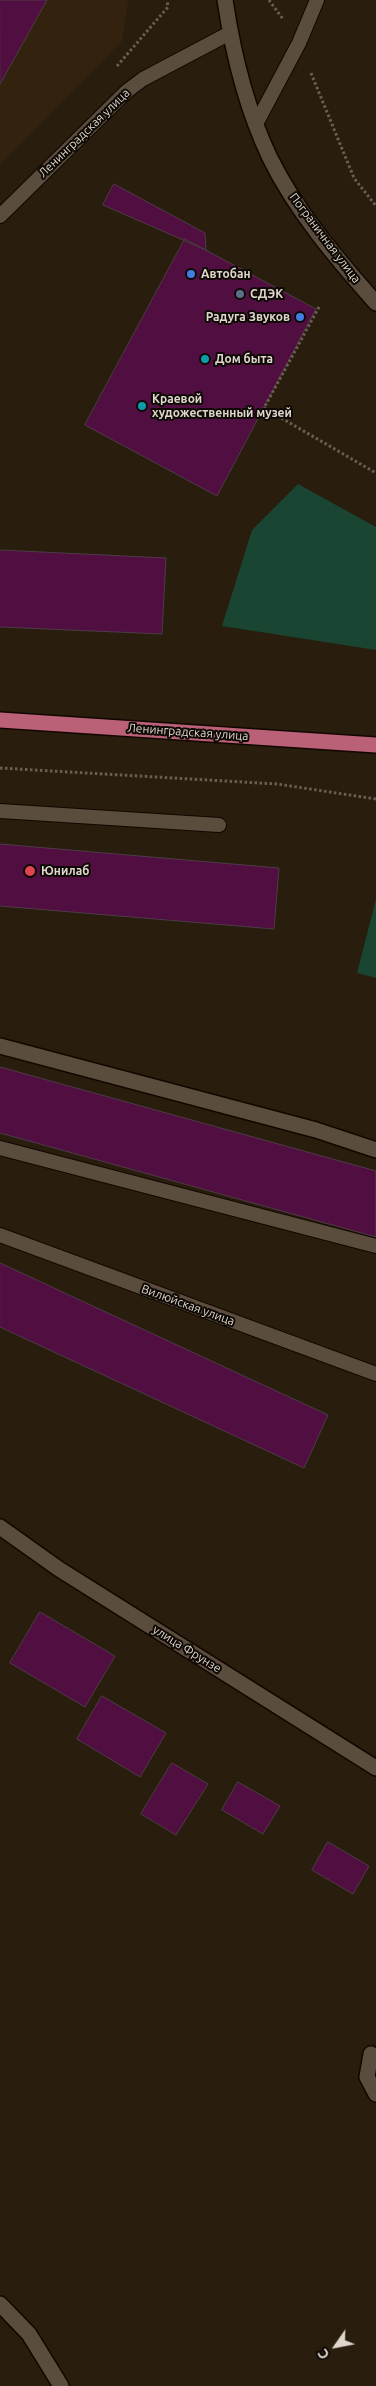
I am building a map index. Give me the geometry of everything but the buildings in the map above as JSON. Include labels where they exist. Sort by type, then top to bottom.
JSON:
[{"type":"main road","name":"Ленинградская улица","points":[[0,720],[376,745]]},
{"type":"street","name":"Пограничная улица","points":[[225,0],[230,33],[243,86],[256,124],[271,158],[301,209],[332,250],[376,302]]},
{"type":"street","points":[[0,1046],[316,1130],[376,1150]]},
{"type":"street","name":"улица Фрунзе","points":[[0,1527],[60,1569],[376,1768]]},
{"type":"street","points":[[373,2050],[367,2078],[376,2094]]},
{"type":"street","points":[[0,2304],[29,2334],[61,2386]]},
{"type":"lane","points":[[256,124],[299,43],[317,0]]},
{"type":"lane","name":"Ленинградская улица","points":[[0,216],[127,91],[143,79],[230,33]]},
{"type":"lane","points":[[0,810],[219,826]]},
{"type":"lane","points":[[0,1148],[376,1246]]},
{"type":"lane","name":"Вилюйская улица","points":[[0,1235],[376,1374]]},
{"type":"path","points":[[269,0],[299,43],[354,178],[376,206]]},
{"type":"path","points":[[319,307],[264,408],[376,473]]},
{"type":"path","points":[[0,768],[277,784],[376,799]]},
{"type":"shaded area","points":[[0,0],[128,0],[122,41],[0,165]]},
{"type":"green space","points":[[298,484],[376,527],[376,650],[222,626],[252,530]]},
{"type":"green space","points":[[376,899],[376,978],[357,973]]},
{"type":"place","name":"Автобан","points":[[191,274]]},
{"type":"place","name":"СДЭК","points":[[240,294]]},
{"type":"place","name":"Радуга Звуков","points":[[300,317]]},
{"type":"place","name":"Дом быта","points":[[205,359]]},
{"type":"place","name":"Краевой художественный музей","points":[[142,406]]},
{"type":"place","name":"Юнилаб","points":[[30,871]]}]
